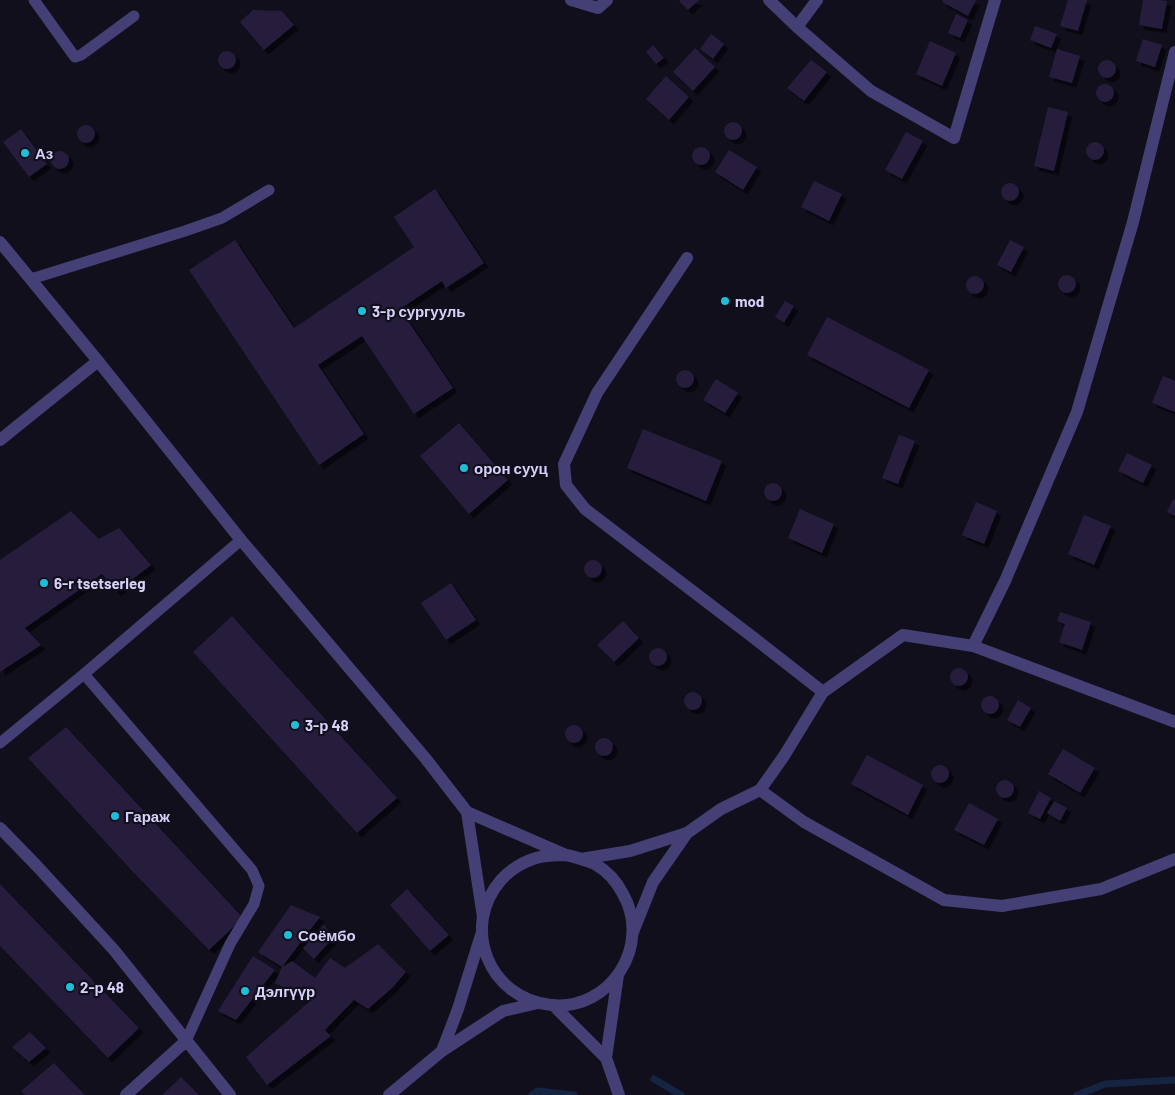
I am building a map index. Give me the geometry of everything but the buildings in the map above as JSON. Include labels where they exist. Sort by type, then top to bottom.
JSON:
[{"type":"street","points":[[571,0],[598,8],[607,0]]},
{"type":"street","points":[[769,0],[797,27],[871,91],[954,138],[995,0]]},
{"type":"street","points":[[797,27],[817,0]]},
{"type":"street","points":[[973,646],[1005,581],[1077,412],[1133,222],[1175,52]]},
{"type":"street","points":[[0,242],[241,540],[426,759],[467,812],[566,855]]},
{"type":"street","points":[[687,258],[597,392],[564,464],[566,486],[585,509],[823,692]]},
{"type":"street","points":[[0,440],[98,361]]},
{"type":"street","points":[[582,858],[630,851],[687,833],[721,809],[760,790],[784,756],[823,692],[903,636],[973,646],[1175,722]]},
{"type":"street","points":[[760,790],[804,822],[944,900],[1002,906],[1101,890],[1175,859]]},
{"type":"street","points":[[467,812],[483,917],[484,949],[498,977],[510,989],[523,998],[553,1006],[568,1005],[582,1001],[596,995],[618,975],[626,962],[631,947],[633,932],[632,916],[620,887],[596,865],[582,858],[550,855],[534,858],[519,865],[506,875],[496,887],[488,901],[483,917]]},
{"type":"street","points":[[0,828],[114,950],[230,1095]]},
{"type":"street","points":[[633,932],[652,882],[687,833]]},
{"type":"street","points":[[442,1051],[458,1009],[482,933]]},
{"type":"street","points":[[606,1058],[618,975]]},
{"type":"street","points":[[389,1095],[442,1051],[503,1010],[538,1003]]},
{"type":"street","points":[[553,1006],[606,1058],[619,1095]]},
{"type":"street","points":[[126,1095],[186,1041]]},
{"type":"lane","points":[[34,0],[76,57],[134,16]]},
{"type":"lane","points":[[31,279],[222,218],[270,190]]},
{"type":"lane","points":[[0,744],[241,540]]},
{"type":"lane","points":[[84,674],[252,870],[259,886],[254,904],[230,944],[186,1041]]},
{"type":"waterway","points":[[654,1079],[681,1095]]},
{"type":"waterway","points":[[1077,1095],[1105,1084],[1175,1080]]},
{"type":"waterway","points":[[532,1095],[538,1091],[574,1095]]},
{"type":"place","name":"Аз","points":[[25,153]]},
{"type":"place","name":"mod","points":[[725,301]]},
{"type":"place","name":"3-р сургууль","points":[[362,311]]},
{"type":"place","name":"орон сууц","points":[[464,468]]},
{"type":"place","name":"6-r tsetserleg","points":[[44,583]]},
{"type":"place","name":"3-р 48","points":[[295,725]]},
{"type":"place","name":"Гараж","points":[[115,816]]},
{"type":"place","name":"Соёмбо","points":[[288,935]]},
{"type":"place","name":"2-р 48","points":[[70,987]]},
{"type":"place","name":"Дэлгүүр","points":[[245,991]]}]
